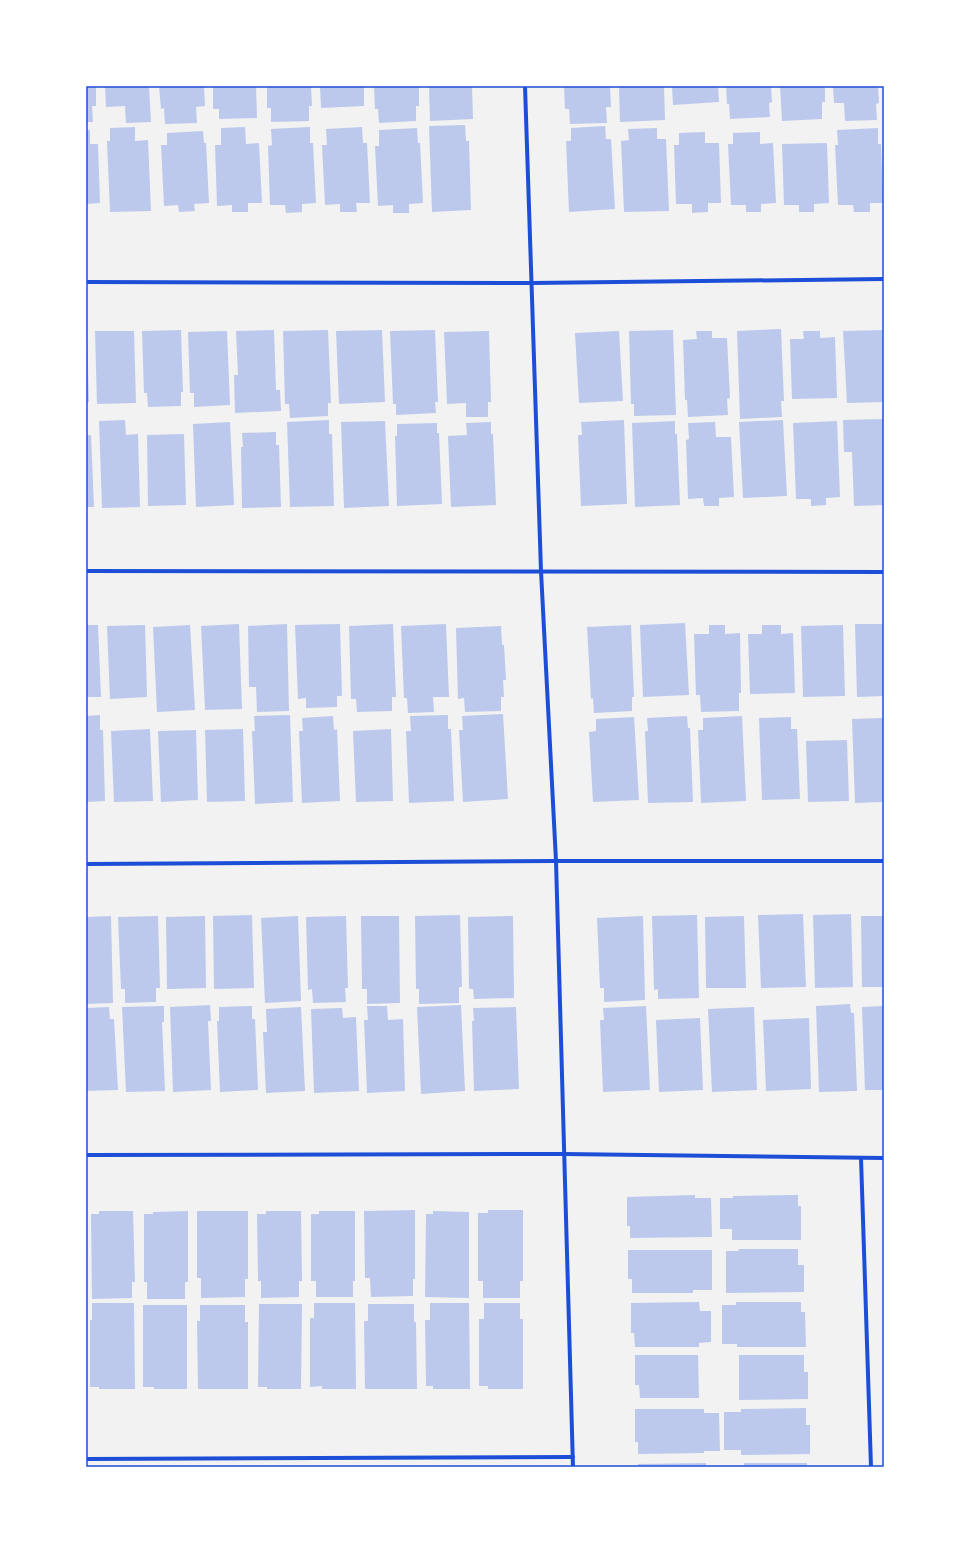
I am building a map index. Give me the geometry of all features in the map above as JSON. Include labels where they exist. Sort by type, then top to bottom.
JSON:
[{"type":"street","points":[[525,86],[541,571],[556,861],[573,1467]]},
{"type":"street","points":[[86,282],[532,283],[884,279]]},
{"type":"street","points":[[86,572],[884,572]]},
{"type":"street","points":[[86,864],[556,861],[884,861]]},
{"type":"street","points":[[86,1155],[564,1154],[884,1158]]},
{"type":"street","points":[[861,1158],[871,1467]]},
{"type":"street","points":[[86,1459],[573,1456]]},
{"type":"building","points":[[86,86],[96,86],[96,106],[92,106],[93,122],[86,122]]},
{"type":"building","points":[[105,86],[149,86],[151,122],[126,123],[125,106],[106,107]]},
{"type":"building","points":[[159,86],[204,86],[205,106],[196,107],[197,123],[165,124],[164,108],[161,109]]},
{"type":"building","points":[[213,86],[256,86],[257,118],[219,119],[219,109],[213,109]]},
{"type":"building","points":[[267,86],[311,86],[312,106],[309,106],[309,121],[271,122],[271,108],[267,108]]},
{"type":"building","points":[[320,86],[364,86],[364,106],[321,108]]},
{"type":"building","points":[[374,86],[419,86],[419,106],[416,106],[416,121],[379,123],[378,109],[375,109]]},
{"type":"building","points":[[429,86],[472,86],[473,119],[430,121]]},
{"type":"building","points":[[564,86],[610,86],[611,107],[606,107],[607,123],[570,124],[569,109],[565,109]]},
{"type":"building","points":[[619,86],[664,86],[665,120],[620,122]]},
{"type":"building","points":[[672,86],[718,86],[719,102],[673,105]]},
{"type":"building","points":[[726,86],[771,86],[772,102],[769,103],[770,117],[730,119]]},
{"type":"building","points":[[780,86],[825,86],[825,102],[822,102],[822,119],[782,121]]},
{"type":"building","points":[[833,86],[878,86],[879,103],[876,104],[877,120],[845,121],[844,103],[834,103]]},
{"type":"building","points":[[465,125],[466,141],[469,141],[471,210],[432,212],[429,126]]},
{"type":"building","points":[[605,126],[606,139],[611,139],[615,209],[569,212],[566,141],[571,141],[571,128]]},
{"type":"building","points":[[135,127],[135,141],[148,140],[151,211],[110,212],[107,141],[110,141],[110,128]]},
{"type":"building","points":[[245,127],[246,144],[259,143],[262,203],[248,203],[248,212],[232,212],[232,205],[217,206],[215,145],[221,145],[221,128]]},
{"type":"building","points":[[310,127],[310,143],[313,143],[316,203],[302,204],[302,212],[286,213],[285,205],[270,205],[268,146],[272,145],[271,129]]},
{"type":"building","points":[[362,127],[363,143],[367,143],[370,203],[356,203],[357,212],[340,212],[340,204],[325,205],[322,145],[327,145],[326,129]]},
{"type":"building","points":[[417,128],[418,143],[420,143],[423,203],[409,204],[409,213],[393,213],[393,205],[378,206],[375,146],[379,146],[379,130]]},
{"type":"building","points":[[657,128],[657,139],[666,139],[669,211],[624,212],[621,141],[629,140],[628,129]]},
{"type":"building","points":[[878,128],[878,144],[881,144],[883,203],[870,203],[870,212],[854,212],[853,205],[838,205],[835,145],[838,145],[837,130]]},
{"type":"building","points":[[86,130],[90,130],[90,144],[98,144],[100,203],[86,204]]},
{"type":"building","points":[[203,131],[204,143],[206,143],[209,203],[194,204],[195,211],[179,212],[178,205],[164,206],[161,145],[167,145],[167,133]]},
{"type":"building","points":[[705,132],[705,143],[719,143],[721,203],[708,203],[708,212],[692,213],[692,204],[676,204],[674,145],[679,145],[679,133]]},
{"type":"building","points":[[760,132],[760,144],[773,143],[776,203],[761,204],[761,212],[746,212],[746,205],[731,205],[728,144],[733,144],[733,133]]},
{"type":"building","points":[[827,143],[829,203],[814,204],[814,212],[799,212],[799,205],[784,205],[782,144]]},
{"type":"building","points":[[781,329],[784,401],[781,401],[782,417],[740,419],[737,331]]},
{"type":"building","points":[[181,330],[183,392],[181,392],[181,406],[148,407],[147,393],[144,393],[142,331]]},
{"type":"building","points":[[274,330],[276,390],[280,390],[281,411],[235,413],[234,375],[238,375],[236,331]]},
{"type":"building","points":[[328,330],[331,403],[328,403],[328,416],[290,418],[289,404],[285,404],[283,331]]},
{"type":"building","points":[[382,330],[385,402],[339,404],[336,331]]},
{"type":"building","points":[[435,330],[438,402],[435,402],[436,413],[396,415],[396,404],[393,404],[390,331]]},
{"type":"building","points":[[673,330],[676,415],[634,416],[634,404],[631,404],[629,331]]},
{"type":"building","points":[[883,330],[884,402],[847,403],[843,331]]},
{"type":"building","points":[[95,331],[134,331],[136,403],[97,404]]},
{"type":"building","points":[[227,331],[230,405],[194,407],[194,393],[190,393],[188,332]]},
{"type":"building","points":[[489,331],[491,402],[488,402],[488,417],[466,417],[466,403],[447,404],[444,332]]},
{"type":"building","points":[[619,331],[623,401],[579,403],[575,333]]},
{"type":"building","points":[[696,331],[712,331],[712,338],[727,338],[730,398],[727,399],[728,415],[688,417],[687,400],[685,400],[683,340],[697,339]]},
{"type":"building","points":[[803,331],[820,331],[820,338],[835,337],[837,398],[792,399],[790,339],[804,339]]},
{"type":"building","points":[[87,333],[89,402],[86,402]]},
{"type":"building","points":[[884,419],[884,505],[854,506],[852,452],[844,452],[843,420]]},
{"type":"building","points":[[125,420],[126,435],[138,434],[140,507],[102,508],[99,421]]},
{"type":"building","points":[[329,420],[329,434],[332,434],[334,506],[290,507],[287,422]]},
{"type":"building","points":[[624,420],[627,504],[581,506],[578,435],[582,435],[581,422]]},
{"type":"building","points":[[783,420],[787,496],[743,498],[739,422]]},
{"type":"building","points":[[385,421],[389,506],[344,508],[341,422]]},
{"type":"building","points":[[675,421],[675,434],[677,434],[680,505],[635,507],[632,423]]},
{"type":"building","points":[[837,421],[840,497],[826,498],[826,505],[811,506],[811,499],[796,499],[793,423]]},
{"type":"building","points":[[230,422],[234,505],[196,507],[193,424]]},
{"type":"building","points":[[491,422],[491,434],[493,434],[496,505],[451,507],[448,436],[467,435],[466,423]]},
{"type":"building","points":[[715,422],[716,437],[731,437],[734,497],[719,498],[719,506],[704,506],[703,498],[688,499],[686,440],[689,439],[688,423]]},
{"type":"building","points":[[437,423],[437,433],[439,433],[442,504],[397,506],[395,436],[397,436],[397,424]]},
{"type":"building","points":[[276,432],[276,445],[279,445],[281,507],[242,508],[242,433]]},
{"type":"building","points":[[184,434],[186,505],[148,506],[147,435]]},
{"type":"building","points":[[86,435],[91,435],[94,507],[86,507]]},
{"type":"building","points":[[685,623],[689,695],[643,697],[640,625]]},
{"type":"building","points":[[239,624],[242,709],[205,710],[201,626]]},
{"type":"building","points":[[287,624],[289,711],[257,712],[256,687],[249,687],[248,626]]},
{"type":"building","points":[[340,624],[342,696],[337,696],[337,707],[306,708],[306,698],[298,699],[295,625]]},
{"type":"building","points":[[393,624],[396,697],[392,697],[392,711],[357,712],[356,699],[351,699],[349,626]]},
{"type":"building","points":[[446,624],[449,697],[433,697],[434,712],[408,713],[407,698],[404,698],[401,626]]},
{"type":"building","points":[[855,624],[884,624],[884,696],[857,697]]},
{"type":"building","points":[[86,625],[98,625],[101,697],[86,697]]},
{"type":"building","points":[[145,625],[147,697],[110,699],[107,626]]},
{"type":"building","points":[[190,625],[195,710],[157,712],[153,627]]},
{"type":"building","points":[[631,625],[634,697],[632,697],[632,711],[594,713],[593,698],[591,699],[587,627]]},
{"type":"building","points":[[709,625],[725,625],[725,634],[740,633],[741,693],[739,693],[739,711],[701,712],[700,695],[696,695],[694,634],[709,634]]},
{"type":"building","points":[[762,625],[781,625],[781,634],[793,633],[795,693],[750,694],[748,634],[762,634]]},
{"type":"building","points":[[843,625],[845,696],[803,697],[801,626]]},
{"type":"building","points":[[501,626],[502,645],[504,645],[506,680],[503,680],[504,697],[501,697],[501,711],[465,712],[464,698],[458,699],[456,628]]},
{"type":"building","points":[[503,714],[508,799],[463,802],[459,730],[463,730],[462,716]]},
{"type":"building","points":[[100,715],[100,730],[103,730],[105,801],[86,802],[86,716]]},
{"type":"building","points":[[290,715],[293,802],[255,804],[252,731],[255,731],[254,716]]},
{"type":"building","points":[[448,715],[448,729],[451,729],[454,801],[409,803],[406,731],[411,731],[410,716]]},
{"type":"building","points":[[333,716],[334,730],[337,729],[340,801],[302,803],[299,731],[303,731],[302,718]]},
{"type":"building","points":[[687,716],[688,728],[690,728],[693,802],[648,803],[645,731],[648,731],[647,718]]},
{"type":"building","points":[[742,716],[746,801],[701,803],[698,730],[703,730],[703,718]]},
{"type":"building","points":[[634,717],[639,800],[593,802],[589,732],[596,731],[596,719]]},
{"type":"building","points":[[791,717],[791,729],[797,729],[800,799],[762,800],[759,718]]},
{"type":"building","points":[[884,718],[884,802],[855,803],[852,719]]},
{"type":"building","points":[[150,729],[153,801],[114,802],[111,731]]},
{"type":"building","points":[[243,729],[245,801],[207,802],[205,730]]},
{"type":"building","points":[[391,729],[393,801],[356,802],[353,731]]},
{"type":"building","points":[[196,730],[198,800],[161,802],[158,731]]},
{"type":"building","points":[[847,740],[849,801],[808,802],[806,741]]},
{"type":"building","points":[[803,914],[806,987],[761,988],[758,915]]},
{"type":"building","points":[[851,914],[853,987],[815,988],[813,915]]},
{"type":"building","points":[[252,915],[254,988],[214,989],[213,916]]},
{"type":"building","points":[[460,915],[462,987],[459,987],[459,1003],[419,1004],[419,989],[416,989],[415,916]]},
{"type":"building","points":[[697,915],[699,998],[658,999],[658,989],[654,990],[652,916]]},
{"type":"building","points":[[111,916],[113,1003],[86,1004],[86,917]]},
{"type":"building","points":[[158,916],[160,988],[156,988],[156,1002],[125,1003],[125,989],[121,989],[118,917]]},
{"type":"building","points":[[205,916],[206,988],[167,989],[166,917]]},
{"type":"building","points":[[298,916],[301,1001],[265,1003],[261,918]]},
{"type":"building","points":[[346,916],[348,988],[345,988],[346,1002],[313,1003],[312,989],[308,990],[306,917]]},
{"type":"building","points":[[361,916],[399,916],[400,1003],[367,1004],[367,989],[362,989]]},
{"type":"building","points":[[513,916],[514,998],[474,999],[473,989],[469,989],[468,917]]},
{"type":"building","points":[[643,916],[645,1000],[604,1002],[604,988],[600,988],[597,918]]},
{"type":"building","points":[[744,916],[746,988],[706,988],[705,917]]},
{"type":"building","points":[[861,916],[884,916],[884,987],[862,987]]},
{"type":"building","points":[[850,1004],[851,1013],[854,1013],[857,1091],[819,1092],[816,1006]]},
{"type":"building","points":[[210,1005],[211,1021],[208,1021],[211,1090],[173,1092],[170,1007]]},
{"type":"building","points":[[461,1005],[465,1091],[421,1094],[417,1007]]},
{"type":"building","points":[[164,1006],[164,1022],[162,1022],[165,1091],[126,1092],[122,1007]]},
{"type":"building","points":[[252,1006],[252,1019],[255,1019],[258,1090],[220,1092],[217,1021],[219,1021],[219,1007]]},
{"type":"building","points":[[367,1006],[387,1006],[388,1020],[403,1019],[405,1091],[367,1093],[364,1020],[368,1020]]},
{"type":"building","points":[[646,1006],[650,1090],[603,1092],[600,1020],[604,1020],[603,1008]]},
{"type":"building","points":[[884,1006],[884,1090],[865,1090],[862,1007]]},
{"type":"building","points":[[109,1007],[110,1019],[114,1019],[118,1090],[86,1091],[86,1008]]},
{"type":"building","points":[[301,1007],[305,1091],[266,1093],[263,1032],[267,1032],[266,1009]]},
{"type":"building","points":[[516,1007],[519,1089],[474,1091],[473,1008]]},
{"type":"building","points":[[754,1007],[757,1090],[712,1092],[708,1009]]},
{"type":"building","points":[[342,1008],[343,1018],[356,1017],[359,1091],[314,1093],[311,1009]]},
{"type":"building","points":[[700,1018],[703,1090],[659,1092],[656,1020]]},
{"type":"building","points":[[809,1018],[811,1089],[766,1091],[763,1020]]},
{"type":"building","points":[[695,1195],[695,1198],[711,1198],[712,1237],[630,1238],[630,1226],[627,1226],[627,1197]]},
{"type":"building","points":[[798,1195],[798,1206],[801,1206],[801,1240],[732,1240],[732,1229],[720,1229],[720,1198],[733,1198],[733,1196]]},
{"type":"building","points":[[415,1210],[415,1279],[413,1279],[413,1296],[371,1297],[370,1278],[365,1278],[364,1211]]},
{"type":"building","points":[[488,1210],[523,1210],[523,1281],[520,1281],[520,1298],[483,1298],[483,1281],[478,1281],[478,1213],[488,1213]]},
{"type":"building","points":[[99,1211],[133,1211],[135,1282],[132,1282],[132,1298],[92,1299],[91,1214],[99,1214]]},
{"type":"building","points":[[188,1211],[188,1282],[185,1282],[185,1299],[147,1299],[147,1282],[144,1282],[144,1214],[153,1214],[153,1212]]},
{"type":"building","points":[[197,1211],[248,1211],[248,1279],[245,1279],[245,1297],[201,1298],[201,1278],[197,1278]]},
{"type":"building","points":[[266,1211],[301,1211],[302,1281],[299,1281],[299,1297],[261,1298],[261,1281],[258,1281],[257,1214],[266,1214]]},
{"type":"building","points":[[319,1211],[355,1211],[355,1281],[353,1281],[353,1297],[316,1297],[316,1281],[311,1281],[311,1214],[319,1214]]},
{"type":"building","points":[[433,1211],[469,1212],[469,1298],[425,1297],[426,1214],[433,1214]]},
{"type":"building","points":[[738,1249],[798,1249],[798,1265],[804,1265],[804,1292],[726,1293],[726,1251],[739,1251]]},
{"type":"building","points":[[628,1250],[712,1250],[712,1290],[693,1290],[693,1293],[632,1293],[632,1279],[628,1279]]},
{"type":"building","points":[[699,1302],[700,1311],[711,1311],[711,1342],[699,1343],[699,1347],[635,1347],[634,1333],[631,1333],[631,1303]]},
{"type":"building","points":[[736,1302],[801,1302],[801,1312],[805,1312],[806,1347],[737,1347],[737,1344],[722,1344],[722,1305],[736,1305]]},
{"type":"building","points":[[92,1303],[134,1303],[135,1389],[99,1389],[99,1387],[90,1387],[90,1320],[92,1320]]},
{"type":"building","points":[[314,1303],[355,1303],[356,1389],[322,1389],[322,1386],[310,1387],[310,1318],[314,1318]]},
{"type":"building","points":[[430,1303],[469,1303],[470,1389],[433,1389],[433,1386],[426,1386],[425,1320],[430,1320]]},
{"type":"building","points":[[484,1303],[520,1303],[520,1319],[523,1319],[523,1389],[488,1389],[488,1386],[479,1386],[479,1319],[484,1319]]},
{"type":"building","points":[[259,1304],[302,1304],[301,1389],[267,1389],[267,1387],[258,1387]]},
{"type":"building","points":[[368,1304],[414,1304],[414,1322],[416,1322],[417,1389],[365,1389],[364,1321],[368,1321]]},
{"type":"building","points":[[143,1305],[187,1305],[187,1389],[154,1389],[154,1387],[143,1387]]},
{"type":"building","points":[[200,1305],[245,1305],[245,1322],[248,1322],[248,1389],[198,1389],[197,1321],[200,1321]]},
{"type":"building","points":[[635,1355],[698,1355],[699,1398],[640,1398],[639,1385],[635,1385]]},
{"type":"building","points":[[739,1355],[804,1355],[804,1372],[808,1372],[808,1399],[739,1400]]},
{"type":"building","points":[[806,1408],[806,1425],[810,1425],[810,1454],[741,1455],[741,1450],[724,1450],[724,1412],[741,1412],[741,1409]]},
{"type":"building","points":[[635,1409],[704,1409],[704,1413],[719,1413],[720,1451],[704,1451],[704,1453],[638,1454],[638,1442],[635,1442]]},
{"type":"building","points":[[706,1463],[706,1467],[638,1467],[638,1464]]},
{"type":"building","points":[[744,1463],[807,1463],[807,1467],[744,1467]]}]
